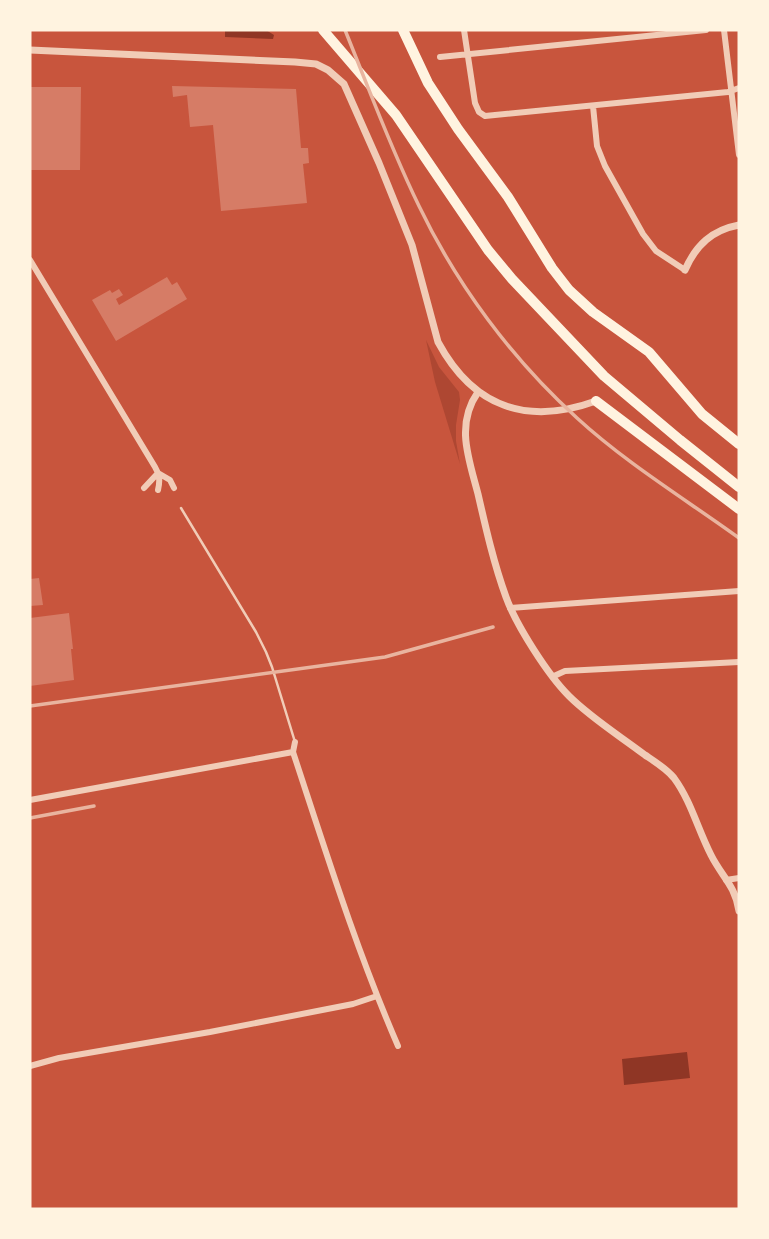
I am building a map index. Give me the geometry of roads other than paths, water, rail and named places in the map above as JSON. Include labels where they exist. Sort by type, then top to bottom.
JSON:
[{"type":"highway","points":[[403,30],[428,83],[569,290],[593,312],[649,352],[702,414],[739,444]]},
{"type":"highway","points":[[324,31],[396,115],[488,250],[512,279],[604,376],[739,487]]},
{"type":"highway","points":[[596,401],[739,509]]},
{"type":"street","points":[[464,30],[475,103],[479,112],[485,116],[732,91],[739,88]]},
{"type":"street","points":[[440,57],[706,30]]},
{"type":"street","points":[[724,30],[739,153]]},
{"type":"street","points":[[30,50],[295,62],[316,64],[328,69],[344,85],[404,222],[418,261],[434,331],[462,378],[478,392],[496,402],[534,412],[556,412],[596,401]]},
{"type":"street","points":[[593,106],[597,146],[604,166],[656,251],[685,270],[694,251],[711,236],[728,227],[739,225]]},
{"type":"street","points":[[30,260],[159,472],[170,480],[174,488]]},
{"type":"street","points":[[478,392],[467,411],[466,446],[492,551],[510,608],[540,659],[568,695],[673,777],[693,811],[703,840],[716,865],[736,894],[739,911]]},
{"type":"street","points":[[144,488],[159,472]]},
{"type":"street","points":[[158,490],[159,472]]},
{"type":"street","points":[[510,608],[739,591]]},
{"type":"street","points":[[554,676],[565,671],[739,662]]},
{"type":"street","points":[[295,742],[293,752],[349,923],[398,1046]]},
{"type":"street","points":[[30,800],[293,752]]},
{"type":"street","points":[[726,880],[739,878]]},
{"type":"street","points":[[30,1066],[59,1058],[353,1004],[377,996]]},
{"type":"lane","points":[[181,508],[266,652],[295,742]]},
{"type":"railway","points":[[345,30],[419,206],[451,264],[508,346],[553,395],[596,434],[739,538]]},
{"type":"railway","points":[[30,706],[385,657],[493,627]]},
{"type":"railway","points":[[30,818],[94,806]]}]
